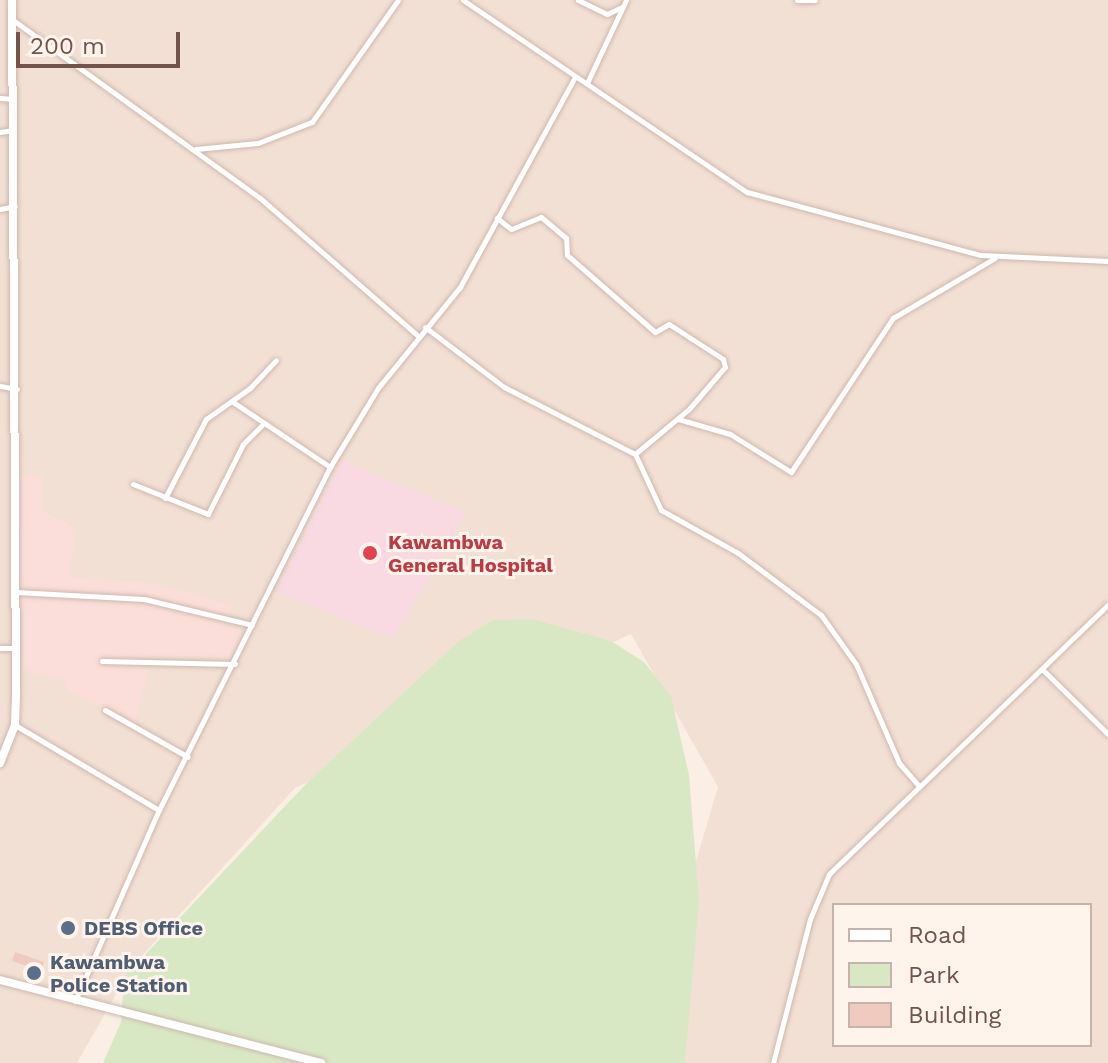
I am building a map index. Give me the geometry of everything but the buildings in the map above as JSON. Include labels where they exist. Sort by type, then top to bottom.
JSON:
[{"type":"main road","points":[[0,763],[15,725],[18,389],[12,0]]},
{"type":"main road","points":[[0,980],[321,1063]]},
{"type":"street","points":[[194,149],[258,143],[312,122],[398,0]]},
{"type":"street","points":[[463,0],[747,192],[996,257],[1108,261]]},
{"type":"street","points":[[578,0],[607,14],[623,7]]},
{"type":"street","points":[[587,83],[626,0]]},
{"type":"street","points":[[797,0],[815,0]]},
{"type":"street","points":[[13,20],[194,149],[293,225],[417,335]]},
{"type":"street","points":[[75,1001],[159,810],[235,664],[330,467],[417,335],[460,287],[575,77]]},
{"type":"street","points":[[0,98],[14,99]]},
{"type":"street","points":[[0,132],[14,130]]},
{"type":"street","points":[[0,209],[16,205]]},
{"type":"street","points":[[497,218],[511,229],[541,217],[566,238],[567,255],[655,332],[669,324],[726,361],[678,419],[635,454]]},
{"type":"street","points":[[678,419],[730,434],[791,472],[893,318],[996,257]]},
{"type":"street","points":[[425,327],[511,392],[635,454],[661,510],[738,553],[821,615],[856,664],[899,763],[919,786]]},
{"type":"street","points":[[165,498],[206,419],[233,402],[276,360]]},
{"type":"street","points":[[0,386],[18,389]]},
{"type":"street","points":[[233,402],[262,425],[330,467]]},
{"type":"street","points":[[133,484],[208,514],[243,444],[262,425]]},
{"type":"street","points":[[16,592],[144,599],[252,625]]},
{"type":"street","points":[[773,1063],[818,894],[844,856],[1108,605]]},
{"type":"street","points":[[0,648],[15,648]]},
{"type":"street","points":[[102,661],[235,664]]},
{"type":"street","points":[[1043,670],[1108,734]]},
{"type":"street","points":[[105,710],[188,757]]},
{"type":"street","points":[[15,725],[159,810]]},
{"type":"shaded area","points":[[0,0],[1108,0],[1108,1063],[681,1063],[681,911],[718,787],[631,634],[295,788],[131,968],[77,1063],[0,1063]]},
{"type":"shaded area","name":"Kawambwa General Hospital","points":[[342,461],[466,513],[393,638],[277,592]]},
{"type":"shaded area","points":[[19,476],[42,476],[41,510],[76,529],[69,577],[155,584],[232,605],[224,625],[241,630],[232,656],[152,656],[135,722],[66,689],[65,680],[20,669]]},
{"type":"green space","points":[[532,619],[611,641],[644,662],[671,696],[689,775],[699,901],[685,1063],[103,1063],[121,1022],[124,977],[305,785],[459,641],[493,620]]},
{"type":"place","name":"Kawambwa General Hospital","points":[[370,553]]},
{"type":"place","name":"DEBS Office","points":[[68,928]]},
{"type":"place","name":"Kawambwa Police Station","points":[[34,973]]}]
